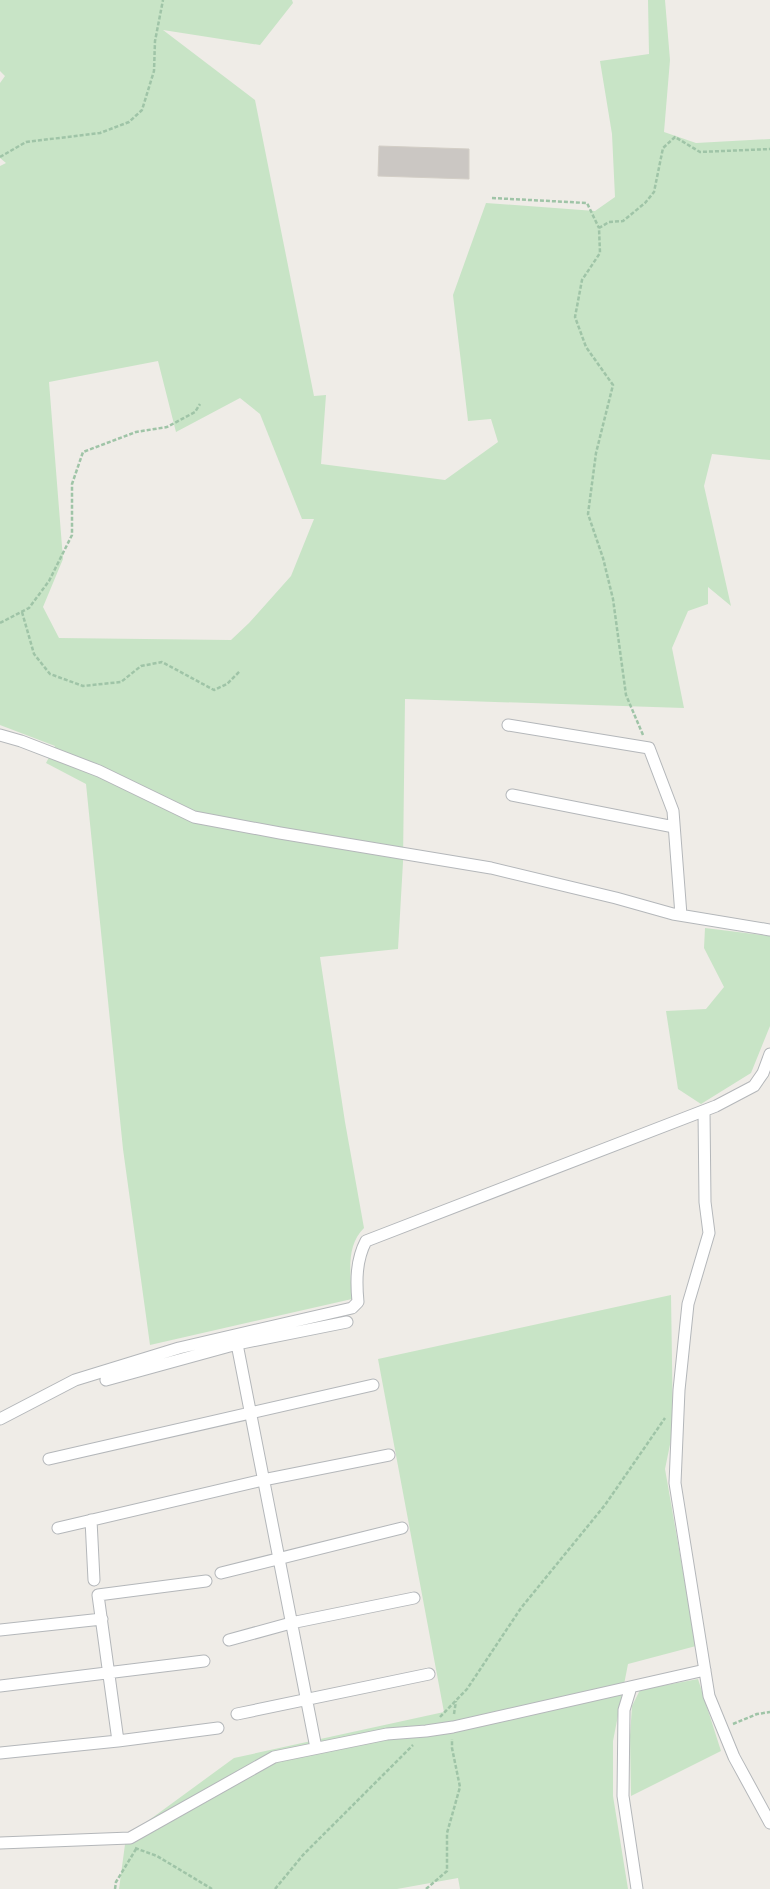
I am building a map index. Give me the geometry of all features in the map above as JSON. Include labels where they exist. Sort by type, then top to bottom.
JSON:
[{"type":"street","points":[[508,724],[649,748],[673,811],[681,915]]},
{"type":"street","points":[[0,735],[21,741],[99,771],[194,817],[280,833],[492,868],[681,915],[770,930]]},
{"type":"street","points":[[512,795],[674,827]]},
{"type":"street","points":[[0,1419],[75,1380],[179,1348],[352,1308],[358,1302],[356,1284],[360,1252],[366,1242],[704,1111],[754,1086],[763,1073],[770,1054]]},
{"type":"street","points":[[704,1111],[705,1202],[709,1233],[688,1304],[679,1390],[675,1483],[709,1696],[734,1757],[770,1823]]},
{"type":"street","points":[[106,1380],[237,1344],[347,1322]]},
{"type":"street","points":[[237,1344],[316,1748]]},
{"type":"street","points":[[48,1459],[373,1385]]},
{"type":"street","points":[[58,1528],[263,1480],[389,1455]]},
{"type":"street","points":[[91,1520],[94,1580]]},
{"type":"street","points":[[221,1573],[402,1528]]},
{"type":"street","points":[[118,1741],[98,1595],[206,1581]]},
{"type":"street","points":[[229,1640],[291,1623],[414,1598]]},
{"type":"street","points":[[0,1630],[102,1619]]},
{"type":"street","points":[[0,1686],[204,1661]]},
{"type":"street","points":[[0,1843],[130,1838],[274,1756],[387,1734],[453,1727],[705,1670]]},
{"type":"street","points":[[236,1714],[429,1674]]},
{"type":"street","points":[[631,1687],[624,1710],[623,1796],[637,1889]]},
{"type":"street","points":[[0,1753],[118,1741],[218,1728]]},
{"type":"path","points":[[0,157],[26,142],[100,133],[129,122],[142,110],[154,71],[155,41],[163,0]]},
{"type":"path","points":[[598,228],[609,222],[623,221],[645,203],[654,192],[663,148],[675,138],[700,152],[770,149]]},
{"type":"path","points":[[492,198],[587,203],[598,228],[600,253],[582,280],[575,317],[586,347],[613,385],[596,453],[588,514],[603,558],[613,599],[626,695],[649,748]]},
{"type":"path","points":[[0,622],[29,608],[49,581],[72,535],[72,484],[83,452],[136,432],[167,427],[195,412],[200,404]]},
{"type":"path","points":[[22,612],[34,654],[50,674],[83,686],[121,682],[140,666],[162,662],[214,690],[227,684],[240,671]]},
{"type":"path","points":[[275,1889],[303,1855],[467,1689],[521,1608],[605,1505],[666,1416]]},
{"type":"path","points":[[426,1889],[447,1872],[447,1833],[460,1787],[452,1748],[456,1701]]},
{"type":"path","points":[[722,1729],[757,1714],[770,1712]]},
{"type":"path","points":[[130,1846],[157,1856],[212,1889]]},
{"type":"path","points":[[115,1889],[116,1882],[136,1848]]},
{"type":"green space","points":[[0,0],[292,0],[293,3],[260,45],[163,30],[255,100],[314,396],[326,395],[321,464],[445,480],[498,442],[491,419],[468,421],[453,295],[486,203],[595,211],[615,197],[612,134],[600,61],[649,54],[648,0],[665,0],[670,60],[664,132],[696,143],[770,139],[770,460],[712,454],[704,486],[731,606],[708,587],[708,604],[688,611],[672,648],[684,708],[405,699],[403,862],[398,949],[320,957],[345,1122],[364,1228],[358,1235],[354,1244],[350,1261],[352,1299],[150,1345],[123,1149],[86,784],[46,763],[55,746],[0,725],[0,166],[6,163],[0,158],[0,83],[5,76],[0,71]],"holes":[[[158,361],[176,432],[240,398],[260,414],[302,519],[314,519],[291,576],[249,623],[231,640],[59,638],[43,607],[63,559],[49,382]]]},
{"type":"green space","points":[[705,928],[770,936],[770,1026],[751,1073],[701,1104],[678,1089],[666,1011],[706,1009],[724,987],[704,948]]},
{"type":"green space","points":[[671,1295],[673,1430],[665,1469],[696,1646],[628,1664],[613,1741],[613,1796],[628,1889],[460,1889],[458,1878],[397,1889],[119,1889],[126,1837],[234,1758],[444,1712],[378,1359]]},
{"type":"green space","points":[[698,1679],[721,1751],[631,1796],[630,1736],[632,1706],[640,1690]]},
{"type":"building","points":[[379,146],[469,149],[469,179],[378,176]]}]
